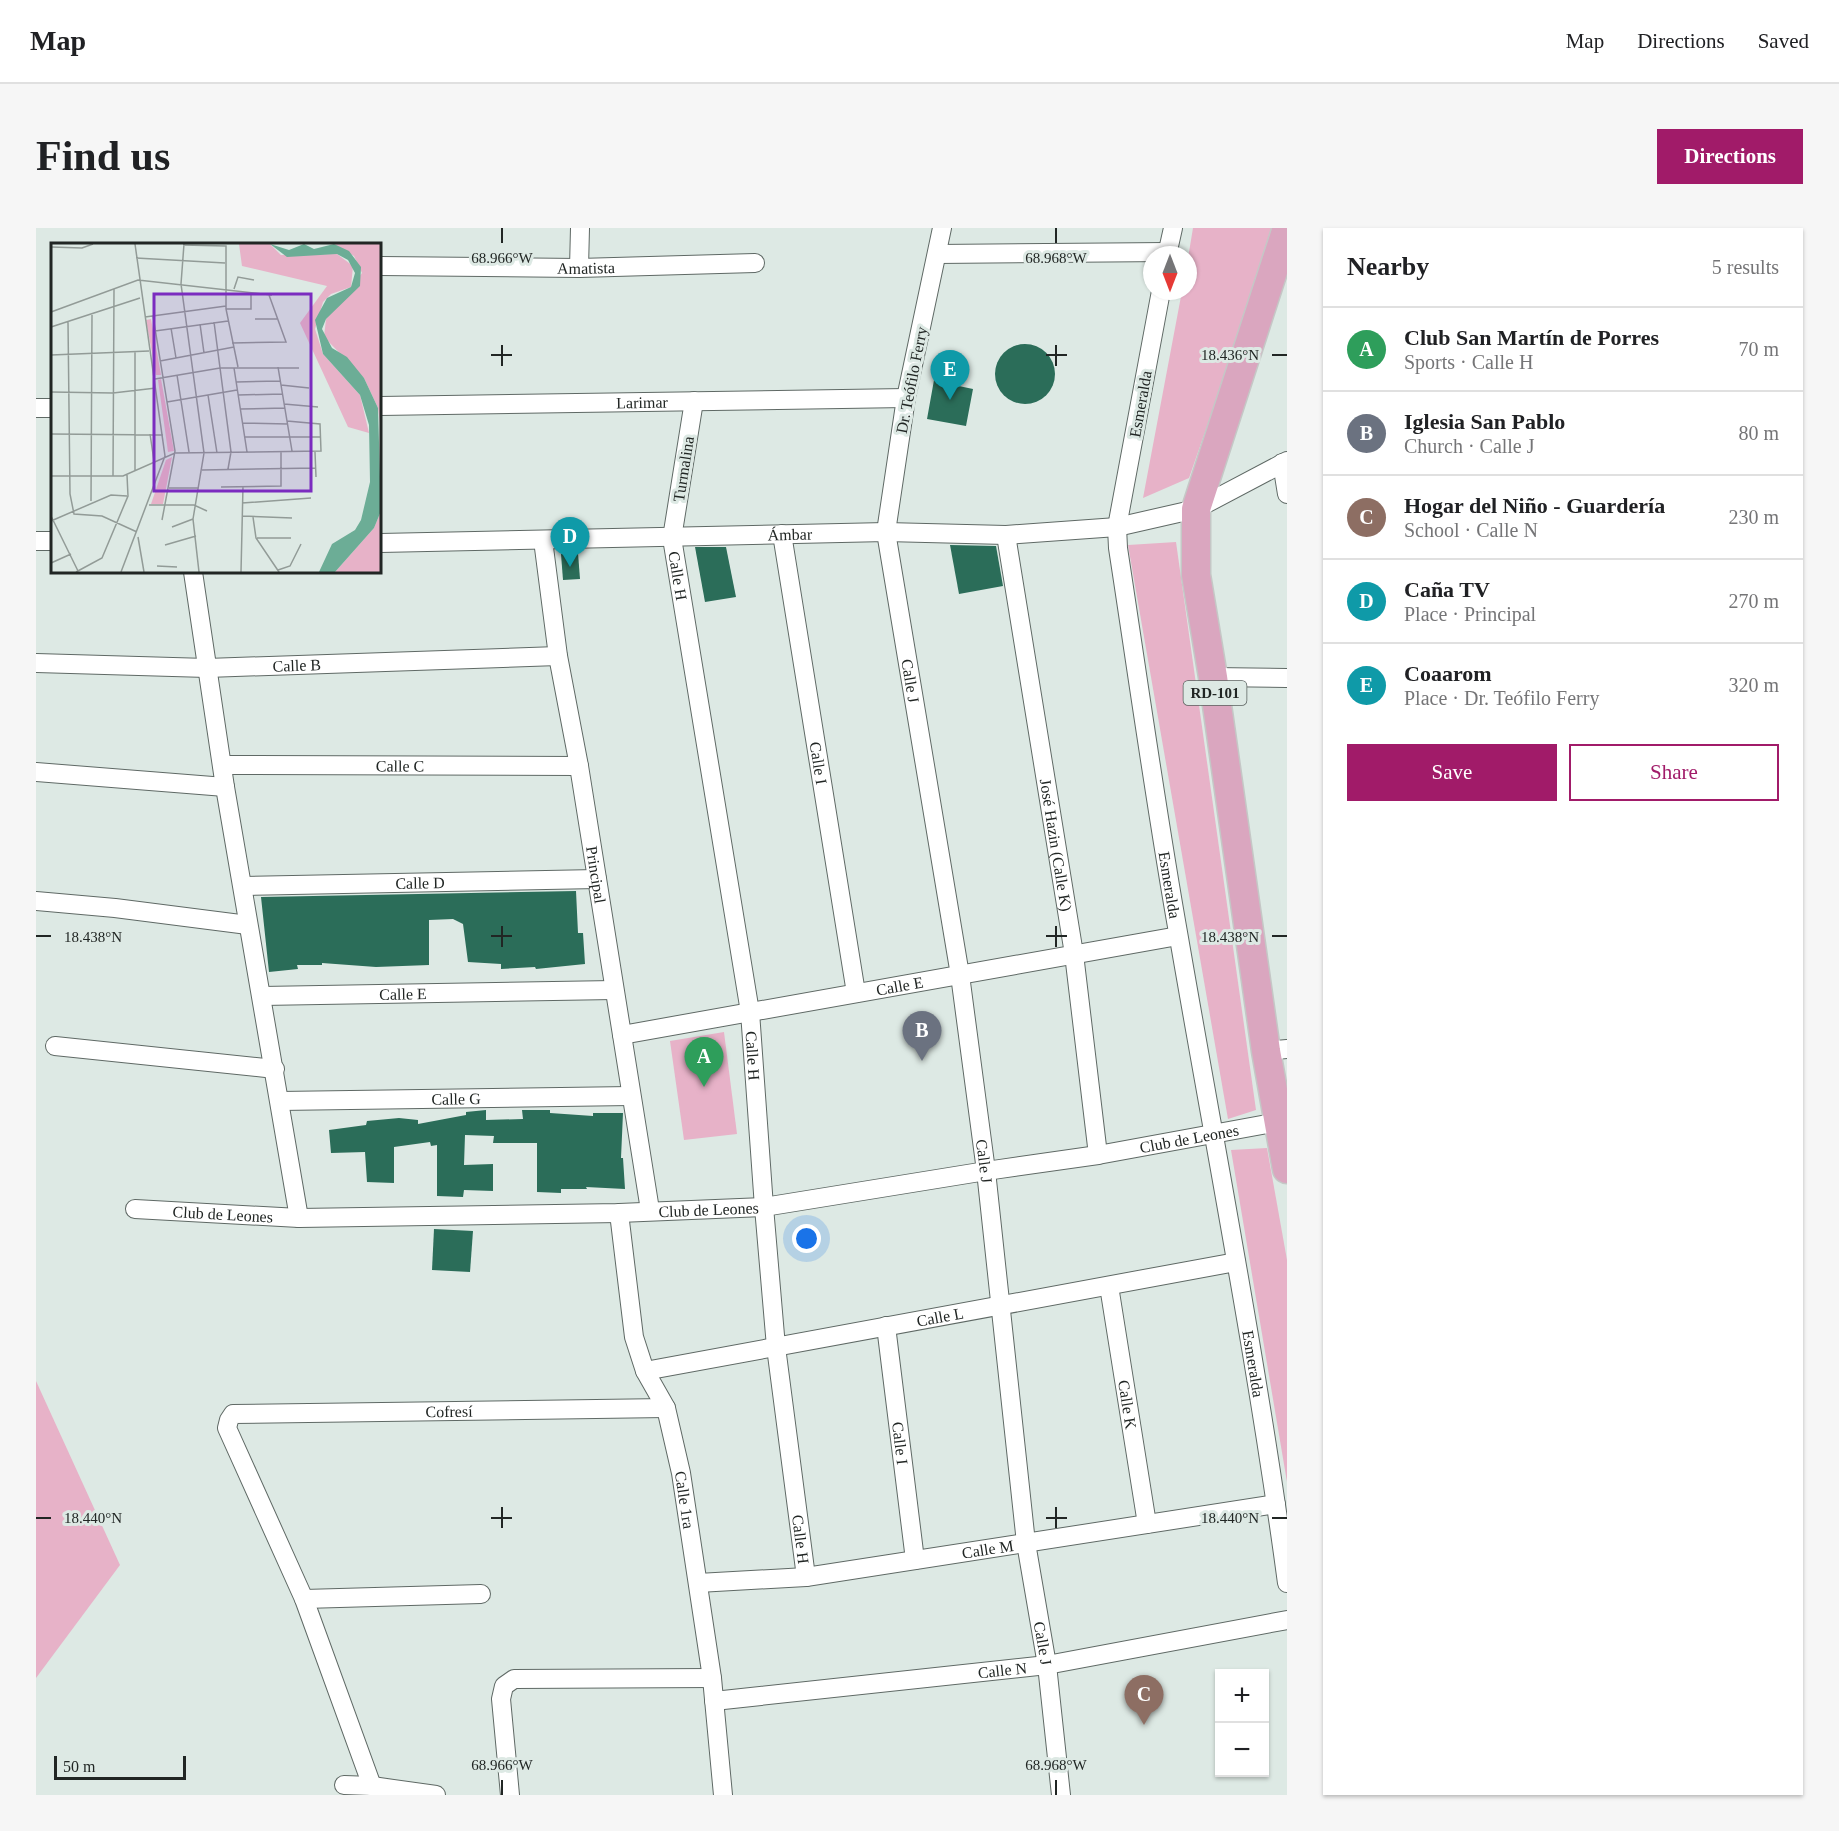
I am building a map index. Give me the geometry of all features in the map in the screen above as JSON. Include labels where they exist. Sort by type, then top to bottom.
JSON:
[{"type":"main road","name":"RD-101","points":[[1287,228],[1196,509],[1196,575],[1277,1050],[1278,1122],[1287,1169]]},
{"type":"street","points":[[579,268],[580,228]]},
{"type":"street","name":"Dr. Teófilo Ferry","points":[[886,532],[906,398],[942,228]]},
{"type":"street","points":[[1169,246],[1173,228]]},
{"type":"street","points":[[937,254],[1143,253]]},
{"type":"street","name":"Amatista","points":[[381,266],[579,268],[755,263]]},
{"type":"street","name":"Esmeralda","points":[[1159,300],[1118,527],[1118,548],[1178,936],[1236,1262],[1287,1583]]},
{"type":"street","name":"Larimar","points":[[381,406],[906,398]]},
{"type":"street","name":"Turmalina","points":[[672,538],[694,401]]},
{"type":"street","points":[[1284,462],[1287,494]]},
{"type":"street","name":"Ámbar","points":[[381,543],[886,532],[1006,535],[1118,527],[1196,509],[1284,462]]},
{"type":"street","name":"Calle J","points":[[886,532],[960,975],[986,1171],[1026,1543],[1047,1665],[1061,1795]]},
{"type":"street","name":"Calle I","points":[[782,534],[856,993]]},
{"type":"street","name":"José Hazin (Calle K)","points":[[1006,535],[1074,954],[1098,1155]]},
{"type":"street","name":"Calle H","points":[[672,538],[750,1012],[776,1347],[806,1577]]},
{"type":"street","name":"Principal","points":[[543,540],[558,656],[579,766],[650,1210]]},
{"type":"street","points":[[193,573],[225,787],[300,1218]]},
{"type":"street","name":"Calle B","points":[[36,663],[207,668],[558,656]]},
{"type":"street","points":[[1213,677],[1287,678]]},
{"type":"street","name":"Calle C","points":[[222,765],[579,766]]},
{"type":"street","points":[[36,772],[225,787]]},
{"type":"street","name":"Calle D","points":[[243,886],[597,879]]},
{"type":"street","points":[[36,901],[115,908],[248,925]]},
{"type":"street","name":"Calle E","points":[[621,1035],[1178,936]]},
{"type":"street","name":"Calle E","points":[[262,996],[614,990]]},
{"type":"street","points":[[55,1046],[274,1069]]},
{"type":"street","name":"Calle G","points":[[279,1101],[631,1096]]},
{"type":"street","name":"Club de Leones","points":[[135,1209],[300,1218],[619,1213],[764,1207],[1098,1155],[1278,1122]]},
{"type":"street","name":"Calle 1ra","points":[[619,1213],[634,1337],[645,1371],[666,1408],[681,1473],[712,1678],[723,1795]]},
{"type":"street","name":"Calle L","points":[[645,1371],[1236,1262]]},
{"type":"street","name":"Calle K","points":[[1109,1286],[1147,1524]]},
{"type":"street","name":"Calle I","points":[[886,1326],[915,1560]]},
{"type":"street","name":"Cofresí","points":[[304,1599],[227,1428],[233,1414],[666,1408]]},
{"type":"street","name":"Calle M","points":[[698,1583],[806,1577],[1276,1504]]},
{"type":"street","points":[[372,1786],[304,1599],[481,1594]]},
{"type":"street","name":"Calle N","points":[[714,1701],[1047,1665],[1287,1620]]},
{"type":"street","points":[[510,1795],[501,1699],[504,1686],[514,1678],[712,1678]]},
{"type":"street","points":[[344,1785],[372,1786],[436,1795]]},
{"type":"shaded area","points":[[1193,228],[1276,228],[1189,478],[1143,498],[1180,300],[1197,300],[1197,246],[1190,246]]},
{"type":"shaded area","points":[[1176,542],[1256,1110],[1228,1119],[1128,545]]},
{"type":"shaded area","points":[[724,1032],[737,1134],[684,1140],[670,1041]]},
{"type":"shaded area","points":[[1267,1148],[1287,1260],[1287,1482],[1231,1150]]},
{"type":"shaded area","points":[[36,1381],[120,1565],[36,1678]]},
{"type":"building","points":[[1025,344],[1042,349],[1050,357],[1055,374],[1050,391],[1042,399],[1025,404],[1008,399],[1000,391],[995,374],[1000,357],[1008,349]]},
{"type":"building","points":[[936,369],[956,373],[954,385],[973,389],[966,426],[927,419]]},
{"type":"building","points":[[950,545],[996,546],[1003,586],[959,594]]},
{"type":"building","points":[[695,547],[726,547],[736,597],[705,602]]},
{"type":"building","points":[[578,553],[580,579],[563,580],[561,554]]},
{"type":"building","points":[[576,891],[578,933],[583,933],[585,964],[536,969],[535,967],[501,969],[501,964],[468,962],[463,924],[453,919],[429,920],[429,965],[376,967],[322,963],[322,965],[297,965],[298,969],[269,972],[261,897]]},
{"type":"building","points":[[486,1110],[486,1120],[523,1119],[522,1110],[550,1110],[550,1113],[593,1116],[593,1113],[623,1113],[621,1158],[623,1158],[625,1189],[586,1187],[587,1189],[561,1189],[561,1193],[537,1192],[537,1143],[493,1143],[494,1136],[465,1135],[464,1165],[493,1164],[493,1191],[464,1190],[463,1197],[437,1196],[437,1145],[431,1146],[430,1142],[394,1147],[394,1183],[367,1182],[365,1152],[331,1153],[329,1130],[366,1125],[367,1121],[399,1118],[418,1120],[418,1124],[466,1115],[466,1112]]},
{"type":"building","points":[[434,1229],[473,1231],[470,1272],[432,1270]]},
{"type":"place","name":"Coaarom","points":[[950,400]]},
{"type":"place","name":"Caña TV","points":[[570,567]]},
{"type":"place","name":"Iglesia San Pablo","points":[[922,1061]]},
{"type":"place","name":"Club San Martín de Porres","points":[[704,1087]]},
{"type":"place","name":"Hogar del Niño - Guardería","points":[[1144,1725]]}]
